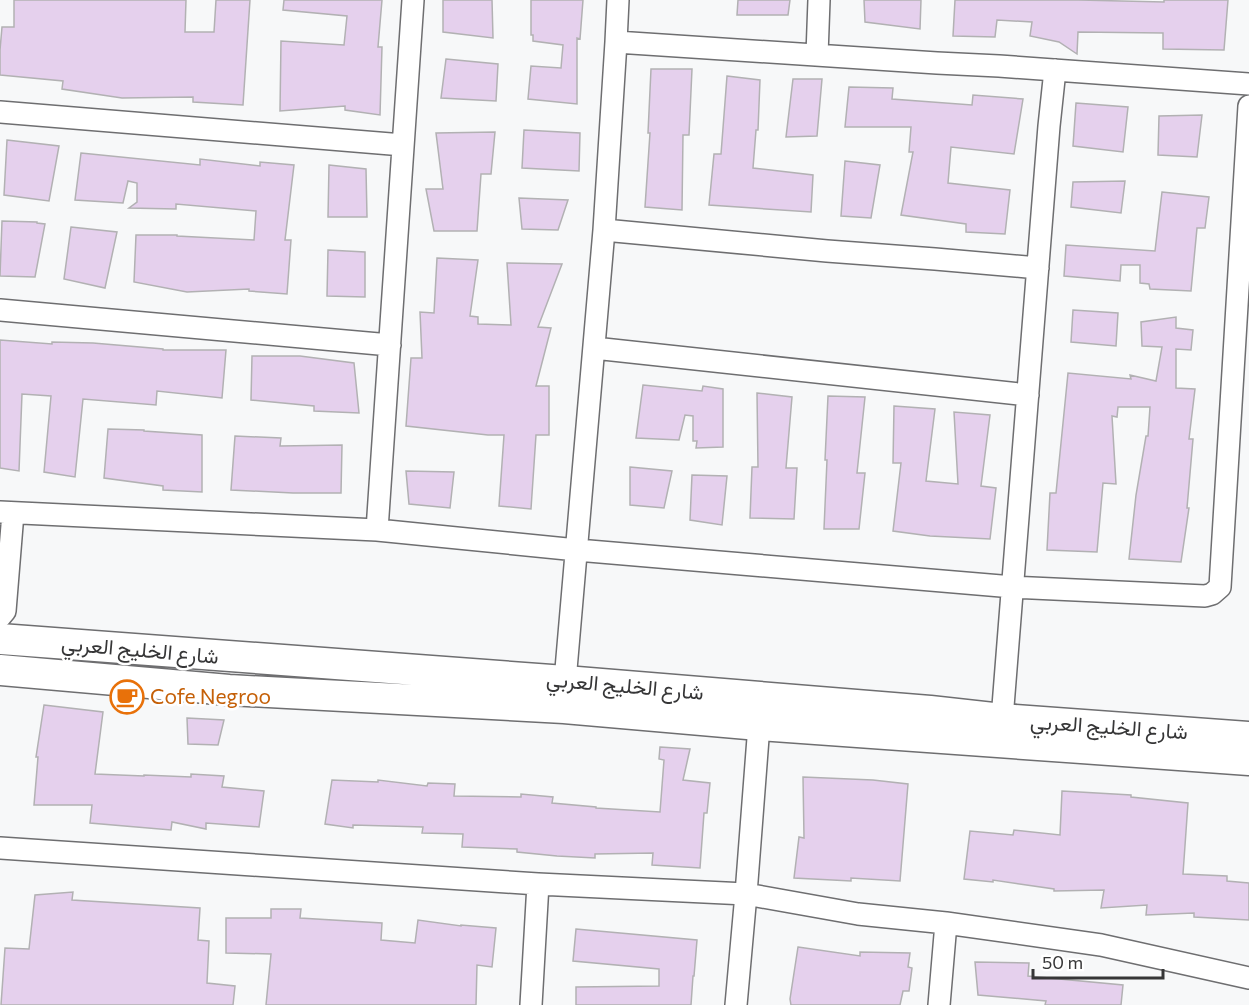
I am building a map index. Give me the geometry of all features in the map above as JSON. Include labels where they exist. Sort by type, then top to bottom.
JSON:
[{"type":"main road","name":"شارع الخليج العربي","points":[[8,627],[234,657],[565,681],[1249,738]]},
{"type":"main road","points":[[229,690],[234,657]]},
{"type":"main road","name":"شارع الخليج العربي","points":[[0,670],[229,690],[564,708],[759,725],[1249,760]]},
{"type":"street","points":[[377,530],[413,0]]},
{"type":"street","points":[[565,681],[604,230],[618,0]]},
{"type":"street","points":[[817,55],[819,0]]},
{"type":"street","points":[[616,42],[1249,84]]},
{"type":"street","points":[[1002,718],[1055,70]]},
{"type":"street","points":[[8,627],[6,512],[377,530],[577,550],[1013,587],[1205,596],[1212,594],[1220,587],[1249,106]]},
{"type":"street","points":[[0,112],[403,145]]},
{"type":"street","points":[[604,230],[1038,268]]},
{"type":"street","points":[[0,310],[390,345]]},
{"type":"street","points":[[594,348],[1028,395]]},
{"type":"street","points":[[736,1005],[759,725]]},
{"type":"street","points":[[0,848],[538,884],[746,894],[858,914],[946,923],[1117,948],[1249,978]]},
{"type":"street","points":[[531,1005],[538,884]]},
{"type":"street","points":[[939,1005],[946,923]]},
{"type":"building","points":[[14,0],[186,0],[185,32],[214,32],[216,0],[250,0],[243,105],[193,102],[193,97],[122,98],[62,89],[63,81],[0,75],[2,27],[14,27]]},
{"type":"building","points":[[284,0],[382,0],[378,47],[382,47],[380,115],[345,110],[345,106],[280,111],[281,41],[344,45],[347,16],[283,10]]},
{"type":"building","points":[[443,0],[492,0],[493,38],[443,32]]},
{"type":"building","points":[[531,0],[583,0],[580,39],[577,38],[577,104],[528,99],[531,66],[561,68],[563,45],[533,41]]},
{"type":"building","points":[[738,0],[790,0],[788,15],[737,15]]},
{"type":"building","points":[[864,0],[921,0],[920,29],[865,22]]},
{"type":"building","points":[[955,0],[1164,2],[1164,0],[1228,0],[1224,50],[1163,49],[1163,33],[1078,32],[1077,54],[1059,42],[1030,36],[1032,22],[997,20],[995,37],[953,36]]},
{"type":"building","points":[[446,59],[498,64],[496,101],[441,98]]},
{"type":"building","points":[[651,69],[692,69],[689,135],[683,135],[682,210],[645,207]]},
{"type":"building","points":[[727,76],[760,80],[758,130],[756,130],[753,168],[813,175],[811,212],[709,205],[714,154],[721,154]]},
{"type":"building","points":[[793,79],[822,79],[817,136],[786,137]]},
{"type":"building","points":[[849,87],[893,88],[892,99],[972,105],[973,95],[1023,99],[1014,154],[951,147],[948,183],[1010,190],[1005,234],[966,232],[966,224],[901,215],[913,152],[909,152],[911,127],[845,127]]},
{"type":"building","points":[[1076,103],[1128,107],[1123,152],[1073,146]]},
{"type":"building","points":[[1202,115],[1197,157],[1158,155],[1159,116]]},
{"type":"building","points":[[524,130],[580,133],[579,171],[522,168]]},
{"type":"building","points":[[495,132],[491,174],[481,174],[477,231],[434,231],[426,189],[443,189],[436,133]]},
{"type":"building","points":[[7,140],[59,146],[49,201],[4,195]]},
{"type":"building","points":[[81,153],[200,165],[200,159],[260,166],[260,162],[294,165],[285,240],[291,240],[287,294],[249,291],[249,289],[187,292],[134,282],[136,235],[254,240],[256,211],[176,204],[176,209],[129,208],[137,202],[137,183],[128,181],[123,203],[75,200]]},
{"type":"building","points":[[845,161],[880,165],[871,218],[841,216]]},
{"type":"building","points":[[329,165],[366,169],[367,217],[328,217]]},
{"type":"building","points":[[1125,181],[1121,213],[1071,207],[1073,182]]},
{"type":"building","points":[[1162,192],[1209,197],[1205,228],[1197,228],[1191,291],[1150,289],[1149,284],[1140,283],[1140,265],[1121,265],[1120,281],[1064,276],[1066,245],[1155,251]]},
{"type":"building","points":[[519,198],[568,200],[558,230],[522,229]]},
{"type":"building","points":[[2,221],[45,224],[35,277],[0,276]]},
{"type":"building","points":[[71,227],[117,232],[105,288],[64,279]]},
{"type":"building","points":[[328,250],[365,252],[365,297],[327,296]]},
{"type":"building","points":[[437,258],[478,260],[470,316],[478,317],[478,324],[511,325],[507,263],[562,264],[538,327],[551,328],[536,386],[549,386],[549,435],[536,435],[531,509],[499,506],[504,435],[406,426],[411,358],[422,358],[420,312],[434,313]]},
{"type":"building","points":[[1073,310],[1118,313],[1116,346],[1071,342]]},
{"type":"building","points":[[1176,317],[1176,328],[1193,330],[1191,350],[1176,349],[1176,388],[1195,389],[1189,439],[1193,439],[1187,508],[1189,508],[1181,562],[1129,559],[1136,495],[1146,436],[1148,436],[1150,407],[1118,407],[1117,417],[1112,416],[1116,484],[1103,483],[1097,552],[1047,550],[1050,493],[1056,493],[1068,373],[1131,379],[1130,375],[1156,381],[1162,347],[1142,346],[1141,322]]},
{"type":"building","points":[[0,340],[52,344],[52,342],[93,343],[163,350],[226,350],[222,398],[157,391],[156,405],[83,399],[75,477],[44,472],[51,396],[22,394],[19,471],[0,468]]},
{"type":"building","points":[[252,356],[300,356],[354,363],[359,413],[314,411],[314,406],[251,400]]},
{"type":"building","points":[[643,385],[702,391],[703,386],[723,389],[723,447],[696,448],[697,441],[693,441],[693,416],[685,415],[679,440],[636,438]]},
{"type":"building","points":[[757,393],[792,397],[786,468],[797,468],[794,519],[750,518],[752,467],[758,467]]},
{"type":"building","points":[[828,396],[865,397],[857,473],[865,473],[859,529],[824,529]]},
{"type":"building","points":[[894,406],[935,409],[926,481],[958,484],[954,412],[990,415],[981,486],[996,488],[990,539],[930,536],[893,531],[901,463],[893,463]]},
{"type":"building","points":[[108,429],[202,435],[202,492],[163,490],[163,486],[104,478]]},
{"type":"building","points":[[235,436],[281,438],[280,446],[342,445],[341,493],[231,490]]},
{"type":"building","points":[[630,467],[672,471],[664,508],[630,505]]},
{"type":"building","points":[[406,471],[454,472],[450,508],[409,504]]},
{"type":"building","points":[[692,475],[727,476],[722,525],[690,520]]},
{"type":"building","points":[[44,705],[103,712],[95,774],[224,776],[222,787],[264,791],[259,827],[206,823],[206,829],[172,822],[171,830],[90,823],[92,805],[34,805],[38,757],[36,757]]},
{"type":"building","points":[[187,718],[224,720],[218,745],[188,744]]},
{"type":"building","points":[[660,747],[690,749],[683,780],[710,783],[707,813],[704,813],[700,868],[652,865],[653,853],[595,854],[595,858],[557,856],[517,852],[517,849],[462,847],[463,834],[422,833],[423,827],[353,825],[353,828],[325,824],[332,780],[378,782],[378,780],[427,786],[428,783],[455,784],[454,796],[521,797],[521,794],[553,797],[552,803],[660,812],[664,760],[659,759]]},
{"type":"building","points":[[803,777],[908,784],[900,881],[794,878],[799,837],[804,838]]},
{"type":"building","points":[[1062,791],[1131,795],[1131,797],[1188,803],[1183,874],[1227,876],[1227,881],[1249,883],[1249,920],[1194,917],[1194,913],[1146,915],[1147,905],[1101,908],[1104,890],[1054,891],[1054,889],[993,880],[993,882],[964,879],[970,831],[1013,835],[1014,830],[1060,835]]},
{"type":"building","points":[[73,892],[72,900],[200,908],[198,940],[209,941],[207,983],[235,986],[233,1005],[1,1005],[5,948],[29,949],[35,895]]},
{"type":"building","points":[[271,909],[301,909],[300,918],[382,923],[381,940],[415,943],[418,920],[496,928],[492,967],[477,965],[476,1005],[266,1005],[271,954],[226,953],[226,918],[271,918]]},
{"type":"building","points":[[576,929],[697,940],[691,1005],[576,1005],[576,987],[659,986],[659,969],[573,961]]},
{"type":"building","points":[[798,947],[860,956],[860,952],[910,953],[908,967],[912,968],[909,991],[903,991],[900,1005],[791,1005]]},
{"type":"building","points":[[975,962],[1029,963],[1028,976],[1123,985],[1121,1005],[1045,1005],[1046,1001],[978,995]]},
{"type":"place","name":"Cofe Negroo","points":[[127,697]]}]
